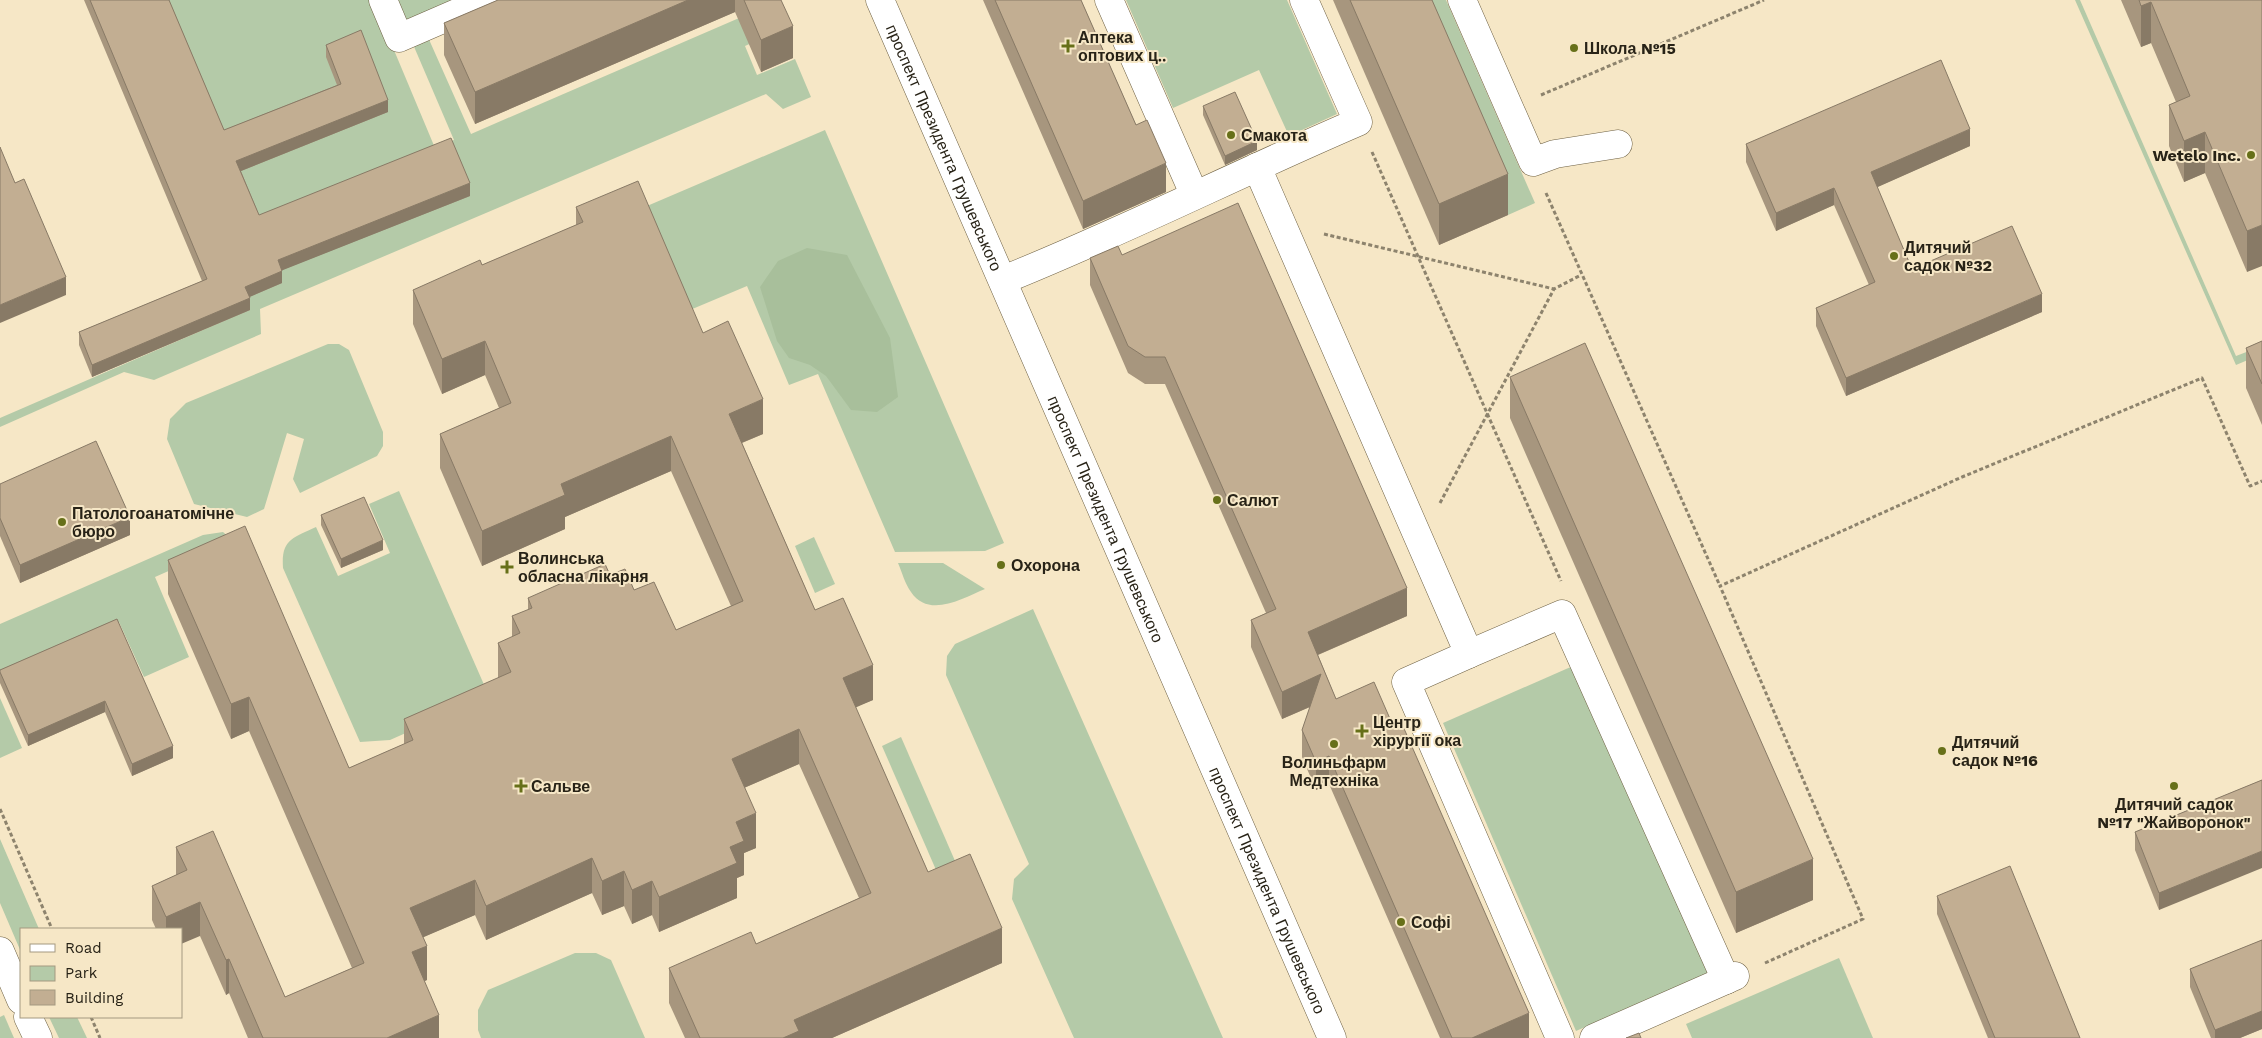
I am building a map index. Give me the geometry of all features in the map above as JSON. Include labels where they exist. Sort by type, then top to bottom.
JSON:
[{"type":"street","points":[[383,0],[400,38],[487,0]]},
{"type":"street","name":"проспект Президента Грушевського","points":[[880,0],[1332,1038]]},
{"type":"street","points":[[1109,0],[1194,194]]},
{"type":"street","points":[[1002,280],[1073,252],[1194,194],[1358,122],[1304,0]]},
{"type":"street","points":[[1462,0],[1532,162],[1554,154],[1618,144]]},
{"type":"street","points":[[1257,167],[1469,654]]},
{"type":"street","points":[[1560,1038],[1406,682],[1562,614],[1731,978],[1594,1038]]},
{"type":"street","points":[[0,951],[13,997]]},
{"type":"street","points":[[28,1018],[38,1038]]},
{"type":"path","points":[[1510,109],[1764,0]]},
{"type":"path","points":[[1358,122],[1564,587]]},
{"type":"path","points":[[1532,162],[1720,586],[1863,919],[1731,978]]},
{"type":"path","points":[[1282,224],[1554,289]]},
{"type":"path","points":[[1419,541],[1554,289],[1581,275]]},
{"type":"path","points":[[1720,586],[1962,477],[2202,378],[2250,486],[2262,481]]},
{"type":"path","points":[[0,809],[52,928]]},
{"type":"path","points":[[90,1018],[100,1038]]},
{"type":"green space","points":[[163,0],[373,0],[435,148],[454,140],[412,42],[427,35],[471,134],[769,5],[780,30],[745,46],[757,75],[795,59],[811,97],[783,109],[766,94],[260,309],[261,334],[154,380],[124,372],[0,427],[0,418],[249,310]]},
{"type":"green space","points":[[394,0],[463,0],[405,25]]},
{"type":"green space","points":[[1126,0],[1287,0],[1337,114],[1289,136],[1259,70],[1173,108]]},
{"type":"green space","points":[[1414,0],[1446,0],[1535,203],[1508,215]]},
{"type":"green space","points":[[2075,0],[2080,0],[2236,356],[2262,346],[2262,354],[2236,365]]},
{"type":"green space","points":[[825,130],[1004,543],[985,551],[895,552],[818,374],[789,385],[747,286],[690,310],[647,206]]},
{"type":"green space","points":[[807,248],[847,255],[890,338],[898,397],[877,412],[851,410],[826,376],[810,365],[789,358],[777,341],[760,287],[778,261]]},
{"type":"green space","points":[[328,344],[339,344],[349,350],[383,432],[383,446],[377,456],[300,493],[293,479],[304,439],[287,433],[264,509],[247,517],[194,504],[167,439],[170,419],[186,403]]},
{"type":"green space","points":[[399,491],[489,696],[390,740],[360,742],[283,568],[284,551],[286,545],[295,537],[316,527],[338,576],[390,553],[369,504]]},
{"type":"green space","points":[[223,532],[234,542],[155,577],[189,657],[144,677],[119,622],[0,675],[0,624],[203,535]]},
{"type":"green space","points":[[814,537],[835,584],[815,593],[795,546]]},
{"type":"green space","points":[[898,563],[943,563],[985,589],[946,604],[927,604],[918,600],[911,592]]},
{"type":"green space","points":[[1033,609],[1223,1038],[1074,1038],[1012,899],[1014,879],[1029,864],[946,675],[947,656],[955,644]]},
{"type":"green space","points":[[1582,662],[1717,969],[1576,1031],[1443,723]]},
{"type":"green space","points":[[0,698],[22,748],[0,758]]},
{"type":"green space","points":[[901,737],[959,870],[940,879],[882,746]]},
{"type":"green space","points":[[0,839],[39,928],[20,928],[20,950],[0,903]]},
{"type":"green space","points":[[575,953],[596,953],[611,960],[645,1038],[481,1038],[478,1030],[478,1010],[488,990]]},
{"type":"green space","points":[[1839,958],[1873,1038],[1692,1038],[1686,1024]]},
{"type":"green space","points":[[4,1015],[14,1038],[0,1038],[0,1017]]},
{"type":"green space","points":[[49,1018],[77,1018],[87,1038],[59,1038]]},
{"type":"building","points":[[90,0],[169,0],[224,130],[341,84],[326,45],[361,30],[388,100],[236,161],[259,215],[451,138],[470,183],[278,260],[282,271],[245,287],[250,298],[92,365],[79,332],[207,279]]},
{"type":"building","points":[[498,0],[688,0],[475,92],[444,23]]},
{"type":"building","points":[[744,0],[781,0],[793,26],[761,40]]},
{"type":"building","points":[[995,0],[1081,0],[1136,125],[1147,120],[1166,163],[1083,201]]},
{"type":"building","points":[[1350,0],[1432,0],[1508,174],[1439,204]]},
{"type":"building","points":[[2139,0],[2262,0],[2262,225],[2247,231],[2205,132],[2184,141],[2169,105],[2190,96],[2151,2],[2141,6]]},
{"type":"building","points":[[1941,60],[1970,129],[1871,172],[1912,269],[2012,226],[2042,294],[1846,378],[1816,308],[1875,282],[1834,188],[1776,213],[1746,144]]},
{"type":"building","name":"Смакота","points":[[1235,92],[1257,141],[1225,156],[1203,106]]},
{"type":"building","points":[[0,147],[15,183],[24,179],[66,277],[0,305]]},
{"type":"building","points":[[638,181],[703,333],[728,321],[763,399],[729,414],[815,610],[843,598],[873,665],[843,678],[928,872],[970,854],[1002,928],[794,1020],[799,1031],[783,1038],[700,1038],[669,968],[751,932],[756,944],[871,893],[799,729],[732,759],[756,813],[736,822],[744,841],[730,847],[737,863],[659,897],[652,881],[632,890],[624,871],[602,881],[592,858],[486,906],[475,880],[410,908],[427,946],[412,952],[439,1015],[387,1038],[263,1038],[229,959],[226,960],[200,902],[166,917],[152,886],[187,870],[176,847],[213,831],[285,997],[364,963],[249,697],[231,704],[168,560],[245,526],[349,768],[413,740],[404,719],[511,672],[498,643],[520,633],[512,616],[532,608],[528,598],[605,564],[610,575],[625,569],[634,590],[654,582],[676,630],[743,601],[671,436],[561,484],[565,495],[482,531],[440,434],[511,403],[485,341],[442,359],[413,290],[480,260],[482,265],[583,222],[576,207]]},
{"type":"building","points":[[1238,203],[1407,588],[1308,632],[1336,699],[1374,682],[1394,728],[1402,724],[1529,1013],[1472,1038],[1452,1038],[1329,756],[1316,762],[1302,730],[1321,674],[1282,692],[1251,620],[1276,609],[1165,357],[1145,357],[1128,346],[1090,258],[1118,246],[1122,255]]},
{"type":"building","points":[[2262,341],[2262,384],[2246,348]]},
{"type":"building","points":[[1585,343],[1813,859],[1736,892],[1510,377]]},
{"type":"building","name":"Патологоанатомічне бюро","points":[[96,441],[130,517],[20,565],[0,518],[0,484]]},
{"type":"building","points":[[364,497],[383,540],[341,559],[321,515]]},
{"type":"building","points":[[117,619],[173,746],[132,764],[105,701],[28,735],[0,670]]},
{"type":"building","points":[[2262,780],[2262,851],[2159,893],[2135,832]]},
{"type":"building","points":[[2010,866],[2080,1038],[1995,1038],[1937,896]]},
{"type":"building","points":[[2262,940],[2262,1011],[2215,1030],[2190,969]]},
{"type":"building","points":[[1639,1033],[1641,1038],[1626,1038]]},
{"type":"place","name":"Аптека оптових ц‥","points":[[1068,46]]},
{"type":"place","name":"Школа №15","points":[[1574,48]]},
{"type":"place","name":"Смакота","points":[[1231,135]]},
{"type":"place","name":"Wetelo Inc.","points":[[2251,155]]},
{"type":"place","name":"Дитячий садок №32","points":[[1894,256]]},
{"type":"place","name":"Салют","points":[[1217,500]]},
{"type":"place","name":"Патологоанатомічне бюро","points":[[62,522]]},
{"type":"place","name":"Охорона","points":[[1001,565]]},
{"type":"place","name":"Волинська обласна лікарня","points":[[507,567]]},
{"type":"place","name":"Центр хірургії ока","points":[[1362,731]]},
{"type":"place","name":"Волиньфарм Медтехніка","points":[[1334,744]]},
{"type":"place","name":"Дитячий садок №16","points":[[1942,751]]},
{"type":"place","name":"Сальве","points":[[521,786]]},
{"type":"place","name":"Дитячий садок №17 \"Жайворонок\"","points":[[2174,786]]},
{"type":"place","name":"Софі","points":[[1401,922]]}]
